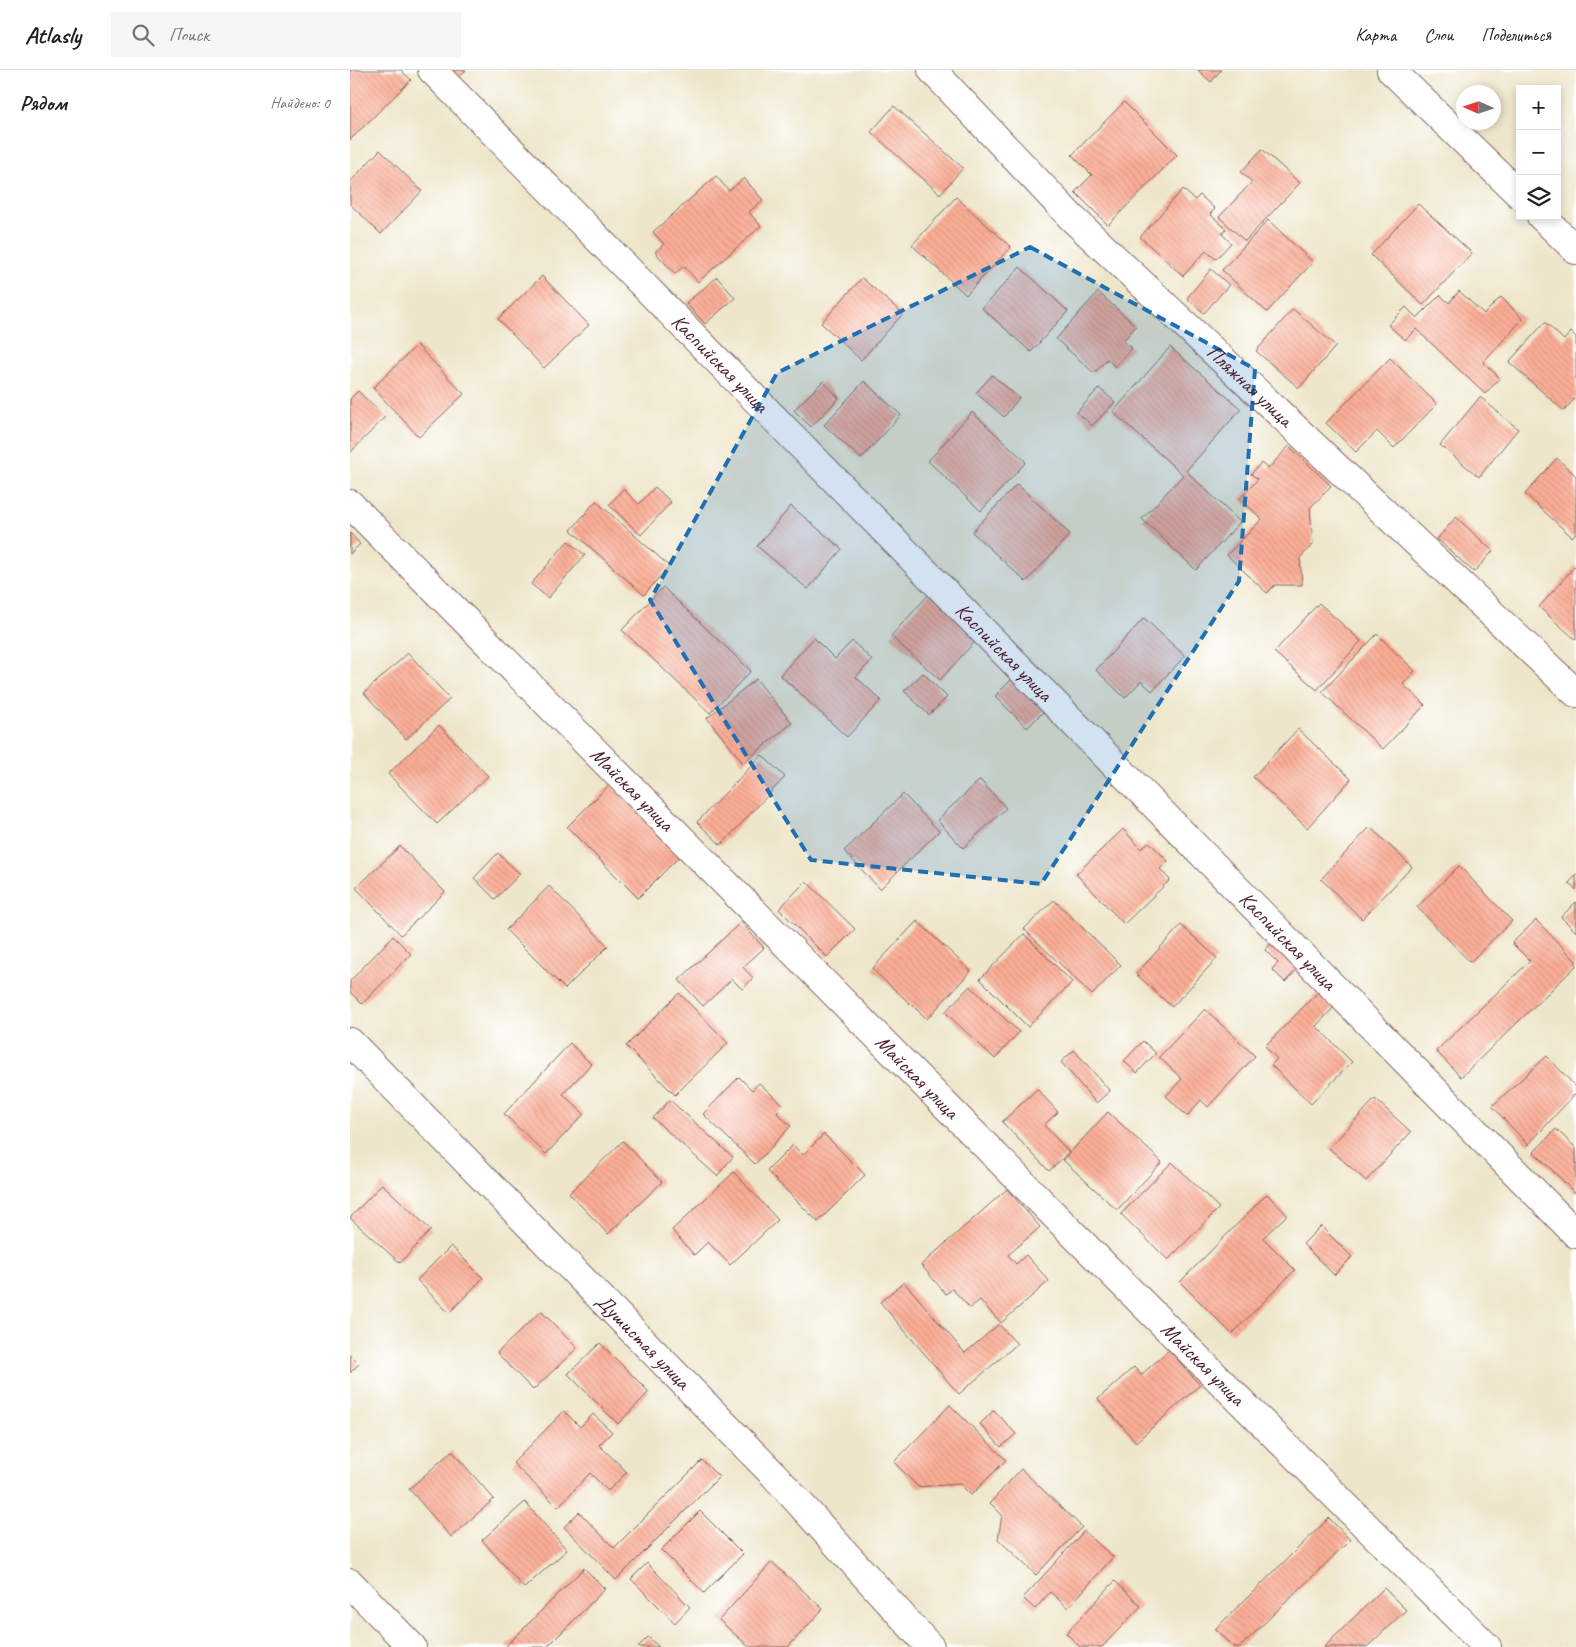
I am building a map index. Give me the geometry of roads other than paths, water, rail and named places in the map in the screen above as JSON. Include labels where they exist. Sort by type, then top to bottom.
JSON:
[{"type":"street","name":"Каспийская улица","points":[[432,70],[1576,1234]]},
{"type":"street","name":"Пляжная улица","points":[[932,70],[1072,218],[1576,693]]},
{"type":"street","points":[[1391,70],[1516,191]]},
{"type":"street","points":[[1545,220],[1576,250]]},
{"type":"street","name":"Майская улица","points":[[350,504],[1067,1228],[1487,1647]]},
{"type":"street","name":"Душистая улица","points":[[350,1042],[774,1475],[930,1647]]},
{"type":"street","points":[[350,1583],[412,1647]]}]
